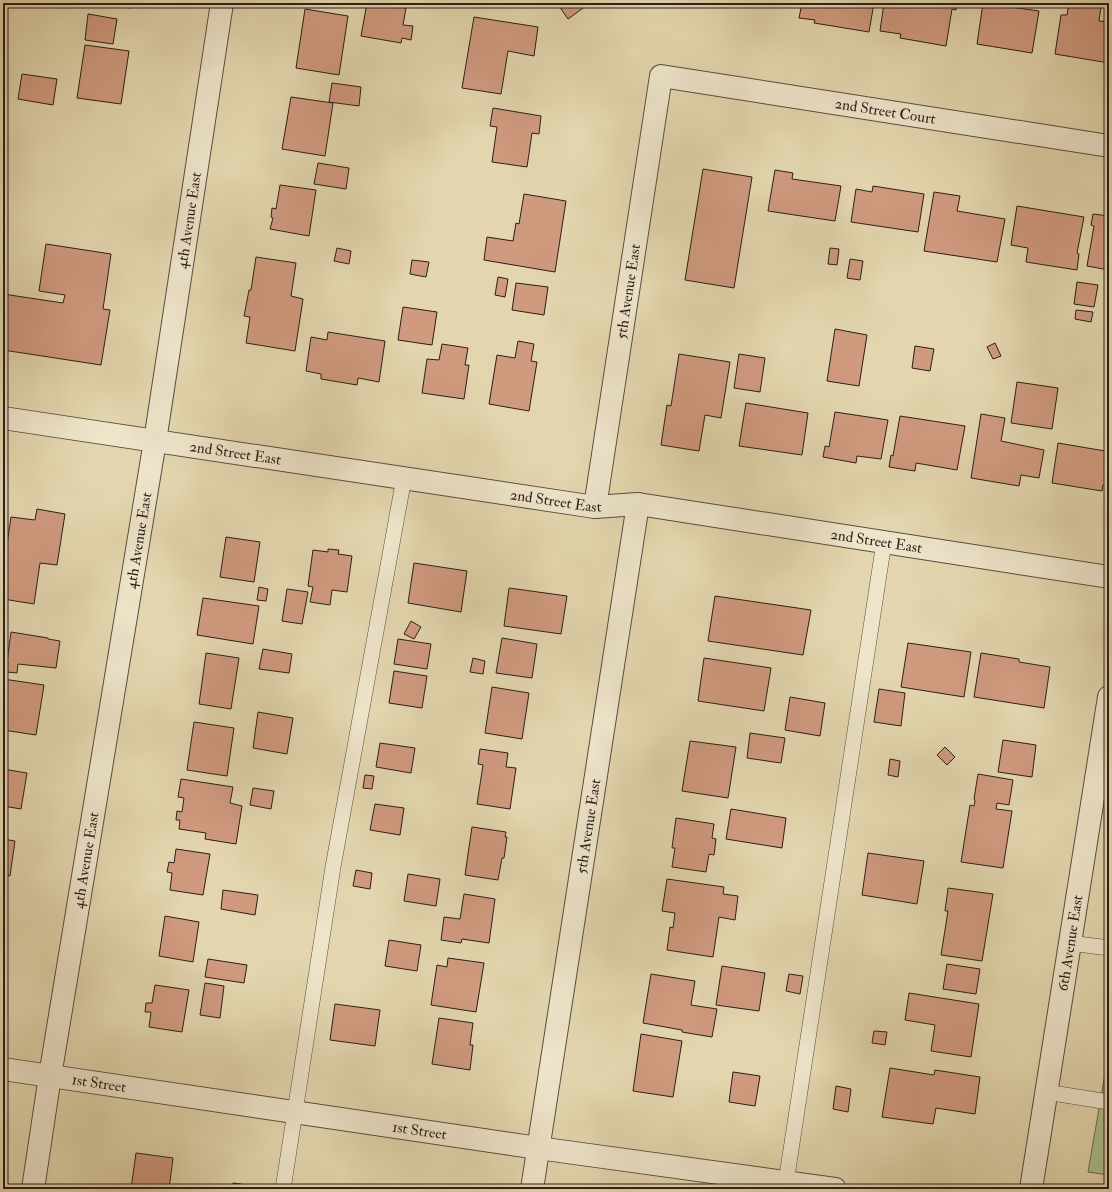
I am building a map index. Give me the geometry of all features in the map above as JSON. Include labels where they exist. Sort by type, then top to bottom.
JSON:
[{"type":"street","name":"4th Avenue East","points":[[33,1189],[50,1076],[155,441],[222,3]]},
{"type":"street","name":"2nd Street Court","points":[[662,76],[1109,146]]},
{"type":"street","name":"5th Avenue East","points":[[594,507],[662,76]]},
{"type":"street","name":"2nd Street East","points":[[3,418],[594,507],[638,504],[1109,577]]},
{"type":"street","name":"5th Avenue East","points":[[532,1189],[638,504]]},
{"type":"street","name":"6th Avenue East","points":[[1031,1189],[1109,697]]},
{"type":"street","name":"1st Street","points":[[3,1070],[538,1148],[785,1186],[835,1189]]},
{"type":"lane","points":[[283,1189],[333,867],[404,478]]},
{"type":"lane","points":[[785,1186],[884,542]]},
{"type":"lane","points":[[1070,943],[1109,948]]},
{"type":"lane","points":[[1046,1092],[1109,1102]]},
{"type":"green space","points":[[1109,1051],[1109,1175],[1088,1172]]},
{"type":"building","points":[[95,3],[131,3],[130,8]]},
{"type":"building","points":[[367,3],[406,8],[403,25],[413,26],[411,40],[402,38],[401,43],[361,36]]},
{"type":"building","points":[[557,3],[590,3],[568,19]]},
{"type":"building","points":[[802,3],[874,3],[869,32],[814,23],[815,20],[799,18]]},
{"type":"building","points":[[884,3],[957,3],[956,10],[952,9],[946,46],[900,38],[901,34],[880,31]]},
{"type":"building","points":[[983,3],[1039,11],[1032,53],[977,44]]},
{"type":"building","points":[[1069,3],[1101,7],[1099,21],[1109,22],[1109,63],[1055,54],[1061,15],[1067,15]]},
{"type":"building","points":[[305,9],[348,16],[339,75],[296,68]]},
{"type":"building","points":[[88,14],[117,19],[113,44],[85,40]]},
{"type":"building","points":[[474,17],[538,27],[534,56],[508,51],[501,94],[462,88]]},
{"type":"building","points":[[85,45],[129,51],[121,104],[77,98]]},
{"type":"building","points":[[22,74],[57,79],[53,105],[18,99]]},
{"type":"building","points":[[332,83],[361,87],[359,106],[329,102]]},
{"type":"building","points":[[291,97],[333,103],[325,156],[282,149]]},
{"type":"building","points":[[493,108],[541,116],[539,134],[532,133],[527,167],[492,162],[497,127],[490,126]]},
{"type":"building","points":[[318,163],[349,168],[346,189],[314,184]]},
{"type":"building","points":[[703,169],[752,177],[734,288],[685,280]]},
{"type":"building","points":[[775,170],[793,173],[792,179],[841,186],[835,221],[768,211]]},
{"type":"building","points":[[280,185],[316,190],[309,236],[270,229],[273,218],[271,217],[272,208],[276,209]]},
{"type":"building","points":[[873,186],[924,194],[918,232],[851,222],[856,189],[872,192]]},
{"type":"building","points":[[934,192],[960,196],[957,211],[1005,219],[997,262],[924,251]]},
{"type":"building","points":[[524,194],[566,201],[555,272],[484,260],[487,237],[513,241],[516,223],[519,224]]},
{"type":"building","points":[[1017,206],[1084,217],[1077,253],[1079,254],[1077,270],[1026,262],[1028,248],[1011,245]]},
{"type":"building","points":[[1093,214],[1109,216],[1109,270],[1087,266],[1094,226],[1091,225]]},
{"type":"building","points":[[46,244],[111,254],[103,309],[110,310],[101,365],[3,350],[3,294],[63,303],[65,295],[39,291]]},
{"type":"building","points":[[337,248],[351,251],[349,264],[334,261]]},
{"type":"building","points":[[830,248],[839,249],[837,265],[828,264]]},
{"type":"building","points":[[256,257],[296,263],[291,296],[303,299],[295,351],[246,343],[250,317],[244,316],[249,290],[251,290]]},
{"type":"building","points":[[850,259],[863,261],[860,280],[847,278]]},
{"type":"building","points":[[412,260],[429,262],[426,277],[410,274]]},
{"type":"building","points":[[498,277],[508,279],[505,297],[495,295]]},
{"type":"building","points":[[1077,282],[1098,285],[1094,307],[1074,304]]},
{"type":"building","points":[[516,283],[548,287],[544,315],[512,310]]},
{"type":"building","points":[[403,307],[437,312],[432,345],[398,340]]},
{"type":"building","points":[[1076,310],[1093,312],[1091,322],[1075,319]]},
{"type":"building","points":[[835,329],[867,335],[859,386],[827,381]]},
{"type":"building","points":[[328,332],[385,341],[379,382],[358,378],[357,385],[321,379],[321,374],[306,371],[311,337],[327,340]]},
{"type":"building","points":[[518,341],[534,344],[531,361],[537,362],[529,411],[489,404],[497,355],[515,358]]},
{"type":"building","points":[[995,343],[1001,356],[993,359],[987,347]]},
{"type":"building","points":[[442,344],[468,348],[465,365],[469,365],[464,399],[422,393],[427,359],[439,360]]},
{"type":"building","points":[[915,346],[934,349],[930,371],[912,368]]},
{"type":"building","points":[[679,354],[730,362],[721,418],[705,415],[699,451],[661,445],[667,405],[671,406]]},
{"type":"building","points":[[739,354],[765,358],[760,392],[734,388]]},
{"type":"building","points":[[1017,382],[1058,388],[1052,429],[1011,423]]},
{"type":"building","points":[[746,403],[808,413],[802,455],[739,446]]},
{"type":"building","points":[[835,412],[888,420],[881,459],[857,456],[856,463],[823,457],[825,446],[829,447]]},
{"type":"building","points":[[981,414],[1005,418],[1001,441],[1044,450],[1039,478],[1021,475],[1019,486],[971,478]]},
{"type":"building","points":[[900,416],[965,426],[957,470],[916,463],[915,471],[889,467],[891,455],[893,456]]},
{"type":"building","points":[[1058,443],[1105,451],[1106,445],[1109,446],[1109,486],[1103,485],[1102,491],[1052,483]]},
{"type":"building","points":[[37,509],[65,514],[57,565],[40,563],[34,604],[3,599],[3,570],[11,517],[35,520]]},
{"type":"building","points":[[226,537],[260,542],[254,582],[220,577]]},
{"type":"building","points":[[328,549],[339,550],[338,554],[352,556],[347,592],[332,590],[330,605],[310,602],[313,587],[308,586],[313,550],[328,552]]},
{"type":"building","points":[[414,563],[467,571],[461,612],[408,603]]},
{"type":"building","points":[[259,587],[268,589],[266,601],[257,600]]},
{"type":"building","points":[[509,588],[567,596],[561,634],[504,626]]},
{"type":"building","points":[[287,589],[308,592],[302,624],[282,621]]},
{"type":"building","points":[[715,596],[811,610],[803,655],[708,641]]},
{"type":"building","points":[[203,598],[259,606],[253,644],[197,635]]},
{"type":"building","points":[[411,621],[421,627],[414,639],[404,634]]},
{"type":"building","points":[[11,632],[60,641],[56,668],[18,664],[17,673],[7,672]]},
{"type":"building","points":[[502,638],[537,644],[532,678],[496,673]]},
{"type":"building","points":[[398,639],[431,644],[427,669],[394,664]]},
{"type":"building","points":[[908,643],[971,652],[964,697],[901,687]]},
{"type":"building","points":[[263,649],[292,654],[289,673],[259,669]]},
{"type":"building","points":[[206,653],[239,658],[231,709],[199,704]]},
{"type":"building","points":[[981,653],[1019,659],[1019,662],[1050,667],[1044,708],[974,697]]},
{"type":"building","points":[[473,658],[485,661],[483,674],[470,672]]},
{"type":"building","points":[[704,658],[771,668],[764,711],[698,701]]},
{"type":"building","points":[[394,671],[427,676],[422,708],[389,703]]},
{"type":"building","points":[[3,679],[44,685],[36,735],[3,730]]},
{"type":"building","points":[[492,687],[529,693],[522,739],[485,733]]},
{"type":"building","points":[[879,689],[905,693],[901,726],[874,722]]},
{"type":"building","points":[[790,697],[825,703],[820,736],[785,730]]},
{"type":"building","points":[[258,712],[293,718],[287,754],[253,748]]},
{"type":"building","points":[[194,722],[234,728],[227,776],[187,770]]},
{"type":"building","points":[[750,733],[785,738],[781,763],[747,758]]},
{"type":"building","points":[[1003,740],[1036,745],[1032,777],[998,772]]},
{"type":"building","points":[[690,741],[736,747],[728,798],[682,791]]},
{"type":"building","points":[[380,743],[415,748],[411,773],[376,767]]},
{"type":"building","points":[[945,747],[955,757],[947,765],[937,755]]},
{"type":"building","points":[[480,749],[508,753],[506,767],[516,768],[510,809],[477,804],[483,765],[478,764]]},
{"type":"building","points":[[890,759],[900,761],[898,777],[888,775]]},
{"type":"building","points":[[3,769],[27,773],[21,809],[3,806]]},
{"type":"building","points":[[978,774],[1013,780],[1009,805],[997,803],[996,809],[1012,811],[1003,868],[961,862],[970,805],[974,806]]},
{"type":"building","points":[[365,775],[374,776],[372,789],[363,788]]},
{"type":"building","points":[[181,779],[233,787],[230,803],[242,806],[236,844],[205,839],[206,833],[179,829],[180,820],[176,820],[177,811],[182,812],[184,798],[178,797]]},
{"type":"building","points":[[253,788],[274,791],[271,809],[250,805]]},
{"type":"building","points":[[375,804],[404,808],[400,835],[370,830]]},
{"type":"building","points":[[731,809],[786,818],[782,848],[726,839]]},
{"type":"building","points":[[676,818],[714,824],[712,838],[716,839],[714,855],[709,854],[706,872],[672,867],[675,848],[672,848]]},
{"type":"building","points":[[472,827],[506,832],[505,837],[507,837],[504,858],[502,858],[498,880],[465,875]]},
{"type":"building","points":[[3,839],[15,841],[10,876],[3,875]]},
{"type":"building","points":[[176,849],[210,854],[203,895],[170,890],[172,873],[167,872],[169,862],[174,863]]},
{"type":"building","points":[[868,853],[924,861],[917,904],[862,895]]},
{"type":"building","points":[[356,870],[372,873],[370,889],[353,886]]},
{"type":"building","points":[[408,874],[440,879],[436,906],[404,901]]},
{"type":"building","points":[[667,879],[724,887],[723,894],[738,896],[735,920],[719,917],[713,957],[667,950],[670,927],[673,928],[675,913],[662,911]]},
{"type":"building","points":[[948,888],[993,894],[982,961],[941,955],[948,911],[945,911]]},
{"type":"building","points":[[223,890],[258,895],[255,915],[221,909]]},
{"type":"building","points":[[464,894],[495,899],[489,943],[462,939],[461,943],[441,940],[444,917],[460,919]]},
{"type":"building","points":[[165,916],[199,922],[193,962],[159,956]]},
{"type":"building","points":[[389,940],[421,945],[417,971],[385,966]]},
{"type":"building","points":[[448,958],[484,963],[476,1012],[431,1005],[437,965],[447,967]]},
{"type":"building","points":[[208,959],[247,965],[244,983],[205,977]]},
{"type":"building","points":[[947,964],[980,969],[976,994],[943,989]]},
{"type":"building","points":[[722,966],[765,973],[759,1011],[716,1005]]},
{"type":"building","points":[[651,974],[695,981],[691,1005],[717,1009],[712,1037],[643,1023]]},
{"type":"building","points":[[789,974],[803,976],[800,994],[786,991]]},
{"type":"building","points":[[205,983],[224,986],[220,1018],[200,1015]]},
{"type":"building","points":[[155,985],[189,990],[182,1032],[149,1027],[151,1012],[145,1012],[146,1003],[152,1003]]},
{"type":"building","points":[[909,993],[979,1004],[971,1057],[931,1051],[935,1025],[905,1020]]},
{"type":"building","points":[[335,1004],[380,1010],[375,1046],[330,1040]]},
{"type":"building","points":[[439,1018],[473,1023],[470,1045],[473,1045],[470,1070],[432,1064]]},
{"type":"building","points":[[874,1031],[887,1032],[885,1045],[872,1043]]},
{"type":"building","points":[[641,1034],[682,1041],[673,1097],[633,1091]]},
{"type":"building","points":[[890,1068],[934,1075],[935,1070],[980,1077],[975,1114],[936,1108],[933,1124],[882,1117]]},
{"type":"building","points":[[733,1072],[760,1076],[755,1106],[729,1102]]},
{"type":"building","points":[[836,1086],[851,1089],[848,1112],[833,1109]]},
{"type":"building","points":[[136,1153],[173,1158],[169,1189],[131,1189]]},
{"type":"building","points":[[233,1183],[268,1188],[268,1189],[232,1189]]}]
